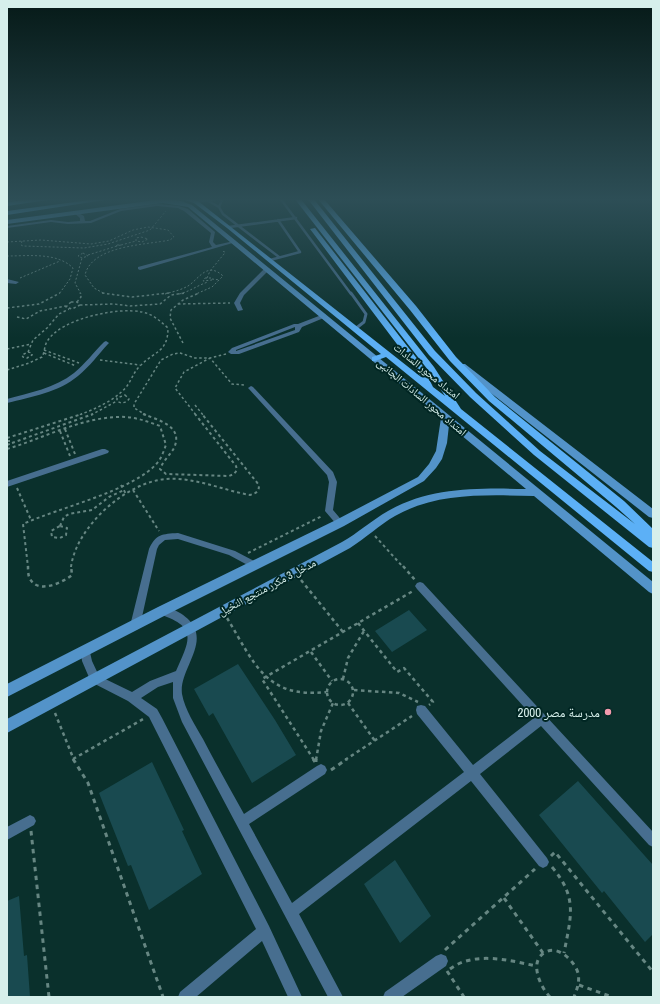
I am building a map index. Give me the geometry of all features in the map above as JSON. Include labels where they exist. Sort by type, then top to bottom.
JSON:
[{"type":"main road","name":"امتداد محور السادات","points":[[251,245],[653,568]]},
{"type":"main road","points":[[324,245],[419,367],[431,390]]},
{"type":"main road","points":[[334,245],[447,391],[459,412]]},
{"type":"main road","name":"امتداد محور السادات","points":[[347,245],[432,353],[489,410],[575,485],[653,544]]},
{"type":"main road","name":"امتداد محور السادات","points":[[360,245],[454,359],[492,399],[620,504],[653,535]]},
{"type":"main road","points":[[375,359],[387,354]]},
{"type":"street","points":[[140,268],[223,245]]},
{"type":"street","name":"امتداد محور السادات الجانبى","points":[[237,245],[653,589]]},
{"type":"street","points":[[240,310],[237,304],[242,294],[267,269]]},
{"type":"street","points":[[7,281],[16,282]]},
{"type":"street","points":[[231,352],[238,353],[297,330],[299,328],[298,326],[324,316]]},
{"type":"street","points":[[7,401],[60,383],[84,367],[106,343]]},
{"type":"street","points":[[454,359],[653,514]]},
{"type":"street","points":[[251,388],[330,474],[333,482],[329,511],[340,524]]},
{"type":"street","points":[[7,691],[162,611],[340,524],[393,496],[421,479],[434,466],[438,459],[443,440],[445,417]]},
{"type":"street","points":[[11,484],[105,451]]},
{"type":"street","name":"مدخل 3 مكرر منتجع النخيل","points":[[7,726],[295,572],[369,530],[382,519],[404,507],[447,494],[478,492],[538,493]]},
{"type":"street","points":[[393,496],[404,507]]},
{"type":"street","points":[[135,626],[154,549],[156,543],[163,537],[178,536],[240,557],[255,565]]},
{"type":"street","points":[[420,586],[653,841]]},
{"type":"street","points":[[162,611],[179,616],[190,628],[192,640],[178,675],[177,690],[178,699],[188,722],[336,997]]},
{"type":"street","points":[[86,650],[87,661],[95,679],[132,698],[153,713],[264,931],[295,997]]},
{"type":"street","points":[[132,698],[154,684],[178,675]]},
{"type":"street","points":[[423,709],[472,773],[545,861]]},
{"type":"street","points":[[291,912],[542,720]]},
{"type":"street","points":[[242,822],[318,767]]},
{"type":"street","points":[[7,834],[30,821]]},
{"type":"street","points":[[185,997],[264,931]]},
{"type":"street","points":[[390,997],[444,966]]},
{"type":"lane","points":[[263,245],[279,258]]},
{"type":"lane","points":[[270,260],[297,253],[300,251],[296,245]]},
{"type":"lane","points":[[316,245],[366,314],[364,322],[355,329]]},
{"type":"path","points":[[21,245],[85,249],[109,245]]},
{"type":"path","points":[[17,317],[21,320],[28,319],[40,311],[66,306],[68,303],[77,302],[81,297],[80,290],[75,283],[82,258],[122,245]]},
{"type":"path","points":[[208,282],[203,280],[207,278],[225,253],[215,247]]},
{"type":"path","points":[[82,258],[78,256],[84,253],[85,249]]},
{"type":"path","points":[[84,253],[88,255]]},
{"type":"path","points":[[7,256],[38,254],[62,261],[73,268],[71,279],[61,294],[37,305],[7,308]]},
{"type":"path","points":[[16,282],[20,278],[62,261]]},
{"type":"path","points":[[207,278],[220,281]]},
{"type":"path","points":[[19,348],[28,351],[32,353],[32,355],[29,357],[23,357],[22,355],[28,351],[31,344],[59,314],[80,305],[114,304],[130,306],[160,304],[171,295],[185,293],[197,285],[212,280]]},
{"type":"path","points":[[77,302],[80,305]]},
{"type":"path","points":[[177,304],[237,304]]},
{"type":"path","points":[[66,306],[69,309]]},
{"type":"path","points":[[7,349],[19,348],[31,344]]},
{"type":"path","points":[[43,349],[84,367]]},
{"type":"path","points":[[231,352],[210,358],[186,369],[180,375],[175,388],[236,466],[237,470],[234,474],[229,476],[166,474],[160,469],[172,452],[175,443],[174,434],[170,426],[163,420],[140,413],[134,408],[134,404],[161,360],[166,356],[180,353],[196,358],[210,358],[232,384],[248,386],[251,388]]},
{"type":"path","points":[[44,353],[84,367]]},
{"type":"path","points":[[91,359],[140,365]]},
{"type":"path","points":[[7,445],[95,413],[117,401],[119,396],[125,395],[129,397],[128,400],[123,403],[117,401]]},
{"type":"path","points":[[7,449],[97,418],[117,415],[140,419],[160,426],[166,438],[166,446],[159,461],[143,476],[31,520],[23,525],[30,578],[32,583],[38,586],[53,585],[72,575],[70,566],[90,522],[112,502],[133,490],[160,479],[191,481],[250,495],[256,493],[260,489],[259,484],[195,405]]},
{"type":"path","points":[[65,429],[75,462]]},
{"type":"path","points":[[60,431],[75,462]]},
{"type":"path","points":[[7,442],[11,441],[12,443]]},
{"type":"path","points":[[11,484],[31,520]]},
{"type":"path","points":[[121,485],[126,494]]},
{"type":"path","points":[[60,526],[67,528],[66,535],[60,538],[52,537],[51,531],[60,526],[64,517],[69,514],[92,510],[109,497],[124,490]]},
{"type":"path","points":[[133,490],[163,537]]},
{"type":"path","points":[[240,557],[322,516],[329,507]]},
{"type":"path","points":[[358,623],[397,672],[404,668],[433,702],[324,775],[262,679],[420,586],[369,530]]},
{"type":"path","points":[[295,572],[343,632]]},
{"type":"path","points":[[222,610],[266,677],[277,684],[301,693],[326,692]]},
{"type":"path","points":[[343,680],[348,658],[364,630]]},
{"type":"path","points":[[310,651],[332,681]]},
{"type":"path","points":[[343,680],[348,682],[354,690],[352,700],[348,703],[338,705],[333,703],[327,696],[326,692],[332,681],[343,680]]},
{"type":"path","points":[[354,690],[399,693],[413,698],[423,709]]},
{"type":"path","points":[[51,702],[73,759],[88,783],[163,997]]},
{"type":"path","points":[[318,767],[318,737],[333,703]]},
{"type":"path","points":[[348,703],[375,741]]},
{"type":"path","points":[[73,759],[153,713]]},
{"type":"path","points":[[30,821],[49,997]]},
{"type":"path","points":[[464,997],[438,956],[555,852],[653,972]]},
{"type":"path","points":[[545,861],[565,884],[570,899],[570,914],[564,954]]},
{"type":"path","points":[[504,898],[543,953]]},
{"type":"path","points":[[550,997],[539,982],[537,966],[543,953],[549,950],[556,950],[564,954],[576,967],[579,985],[575,997]]},
{"type":"path","points":[[444,966],[479,959],[517,961],[537,966]]},
{"type":"path","points":[[579,985],[612,997]]},
{"type":"building","points":[[409,610],[427,630],[392,652],[375,631]]},
{"type":"building","points":[[238,664],[296,755],[252,783],[213,713],[209,716],[194,689]]},
{"type":"building","points":[[152,762],[184,830],[182,831],[202,874],[149,910],[131,865],[128,866],[99,793]]},
{"type":"building","points":[[578,781],[653,865],[653,934],[645,942],[604,891],[602,893],[539,815]]},
{"type":"building","points":[[395,860],[431,916],[400,943],[364,884]]},
{"type":"building","points":[[19,896],[24,956],[27,955],[30,997],[7,997],[7,901]]},
{"type":"place","name":"مدرسة مصر 2000","points":[[608,712]]}]
